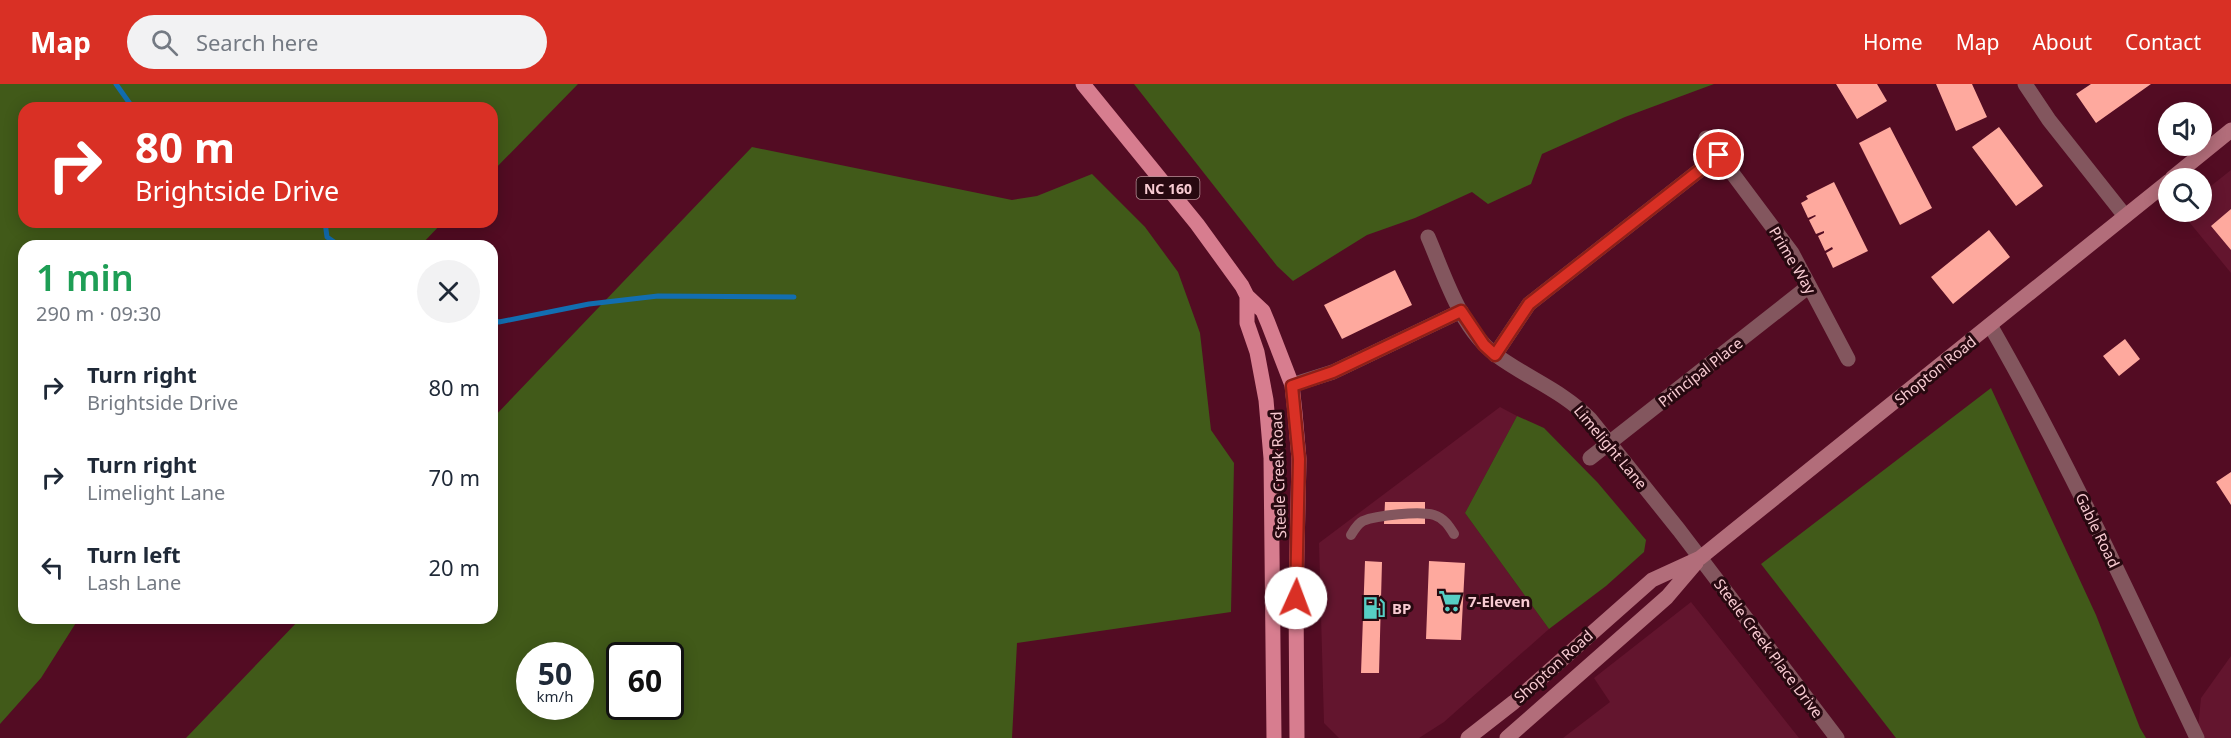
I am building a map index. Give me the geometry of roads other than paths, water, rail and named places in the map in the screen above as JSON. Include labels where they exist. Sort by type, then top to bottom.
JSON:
[{"type":"main road","name":"Steele Creek Road","points":[[1083,84],[1197,224],[1242,286],[1246,296],[1247,323],[1257,352],[1266,400],[1271,458],[1274,738]]},
{"type":"main road","name":"Steele Creek Road","points":[[1246,296],[1263,310],[1292,386],[1299,459],[1296,595],[1298,738]]},
{"type":"street","points":[[2025,84],[2049,120],[2125,216]]},
{"type":"street","name":"Shopton Road","points":[[2185,168],[2231,130]]},
{"type":"street","name":"Prime Way","points":[[1706,138],[1779,234],[1848,359]]},
{"type":"street","points":[[1495,355],[1529,304],[1719,155]]},
{"type":"street","name":"Shopton Road","points":[[1507,738],[1667,597],[1700,558],[2158,190]]},
{"type":"street","name":"Limelight Lane","points":[[1428,237],[1461,311],[1484,345],[1495,355],[1576,405],[1610,443],[1700,558]]},
{"type":"street","name":"Principal Place","points":[[1590,458],[1809,286]]},
{"type":"street","points":[[1292,386],[1333,372],[1461,311]]},
{"type":"street","name":"Gable Road","points":[[1990,325],[2036,406],[2078,488],[2197,738]]},
{"type":"street","name":"Shopton Road","points":[[1468,738],[1514,702],[1652,580],[1700,558]]},
{"type":"street","name":"Steele Creek Place Drive","points":[[1700,558],[1838,738]]},
{"type":"lane","points":[[1351,535],[1361,522],[1384,515],[1425,514],[1435,515],[1448,523],[1454,534]]},
{"type":"waterway","points":[[116,84],[129,102]]},
{"type":"waterway","points":[[326,228],[327,237],[331,240]]},
{"type":"waterway","points":[[498,322],[589,304],[658,296],[794,297]]},
{"type":"place","name":"7-Eleven","points":[[1450,601]]},
{"type":"place","name":"BP","points":[[1374,608]]}]
